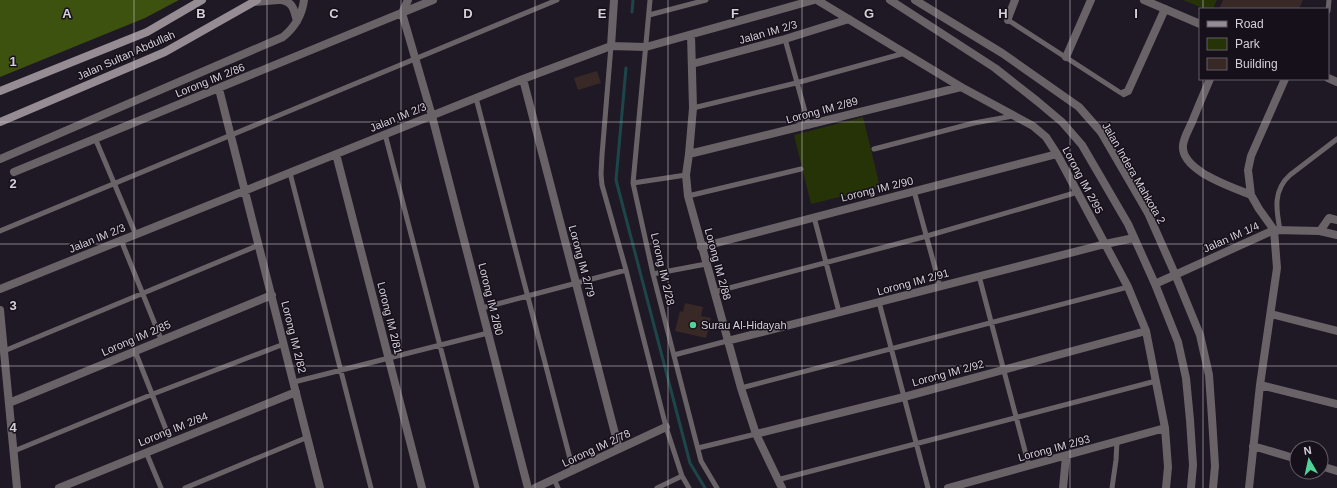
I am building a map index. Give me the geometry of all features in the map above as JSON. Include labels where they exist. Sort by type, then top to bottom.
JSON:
[{"type":"main road","name":"Jalan Sultan Abdullah","points":[[0,91],[146,32],[202,0]]},
{"type":"main road","name":"Jalan Sultan Abdullah","points":[[2,120],[165,52],[255,1]]},
{"type":"street","points":[[255,1],[278,0]]},
{"type":"street","points":[[281,0],[288,1],[292,5],[297,21]]},
{"type":"street","points":[[0,159],[283,37],[291,30],[297,21],[302,10],[304,0]]},
{"type":"street","points":[[402,13],[408,0]]},
{"type":"street","name":"Lorong IM 2/86","points":[[14,172],[433,0]]},
{"type":"street","points":[[611,46],[614,0]]},
{"type":"street","name":"Jalan IM 2/3","points":[[0,289],[523,79],[611,46],[646,47],[814,0]]},
{"type":"street","name":"Lorong IM 2/95","points":[[817,0],[961,87],[1033,126],[1046,137],[1058,154],[1128,287],[1146,331],[1165,428],[1168,468],[1166,488]]},
{"type":"street","points":[[890,0],[995,68],[1037,100],[1062,122],[1082,145],[1128,224],[1155,284],[1178,342],[1186,378],[1192,465],[1191,488]]},
{"type":"street","name":"Jalan Indera Mahkota 2","points":[[915,0],[1002,53],[1080,107],[1101,132],[1144,207],[1175,274],[1200,335],[1208,375],[1215,466],[1213,488]]},
{"type":"street","points":[[1008,20],[1015,0]]},
{"type":"street","points":[[1066,57],[1091,0]]},
{"type":"street","points":[[1144,0],[1199,24]]},
{"type":"street","points":[[1124,93],[1128,91],[1165,9]]},
{"type":"street","name":"Lorong IM 2/80","points":[[402,13],[432,116],[528,488]]},
{"type":"street","name":"Jalan IM 2/3","points":[[692,64],[785,39],[849,19]]},
{"type":"street","name":"Lorong IM 2/88","points":[[691,35],[693,108],[686,175],[688,196],[741,388],[756,434],[782,488]]},
{"type":"street","name":"Lorong IM 2/79","points":[[523,79],[619,449]]},
{"type":"street","points":[[1210,80],[1187,133],[1183,145],[1184,154],[1191,165],[1202,173],[1252,195]]},
{"type":"street","points":[[1249,488],[1260,385],[1277,268],[1277,230],[1259,209],[1252,195],[1248,170],[1251,156],[1285,80]]},
{"type":"street","name":"Lorong IM 2/89","points":[[689,154],[809,126],[865,110],[961,87]]},
{"type":"street","name":"Lorong IM 2/82","points":[[219,89],[308,437],[318,487]]},
{"type":"street","name":"Lorong IM 2/81","points":[[336,154],[422,488]]},
{"type":"street","name":"Lorong IM 2/90","points":[[701,247],[1058,154]]},
{"type":"street","points":[[1320,231],[1330,218],[1337,220]]},
{"type":"street","name":"Jalan IM 1/4","points":[[1155,284],[1277,230],[1320,231],[1337,235]]},
{"type":"street","name":"Lorong IM 2/91","points":[[727,341],[1105,244],[1134,238]]},
{"type":"street","name":"Lorong IM 2/85","points":[[10,403],[135,350],[272,295]]},
{"type":"street","points":[[0,310],[17,488]]},
{"type":"street","points":[[1271,314],[1337,331]]},
{"type":"street","name":"Lorong IM 2/92","points":[[756,434],[904,397],[1146,331]]},
{"type":"street","points":[[1260,385],[1337,404]]},
{"type":"street","name":"Lorong IM 2/84","points":[[59,488],[296,392]]},
{"type":"street","name":"Lorong IM 2/78","points":[[535,488],[666,427]]},
{"type":"street","name":"Lorong IM 2/93","points":[[948,488],[1165,428]]},
{"type":"street","points":[[1253,446],[1289,457]]},
{"type":"street","points":[[1063,488],[1066,456]]},
{"type":"lane","points":[[0,231],[557,0]]},
{"type":"lane","name":"Lorong IM 2/28","points":[[650,0],[634,183],[653,274],[701,461],[717,488]]},
{"type":"lane","points":[[649,15],[706,0]]},
{"type":"lane","points":[[1008,20],[1121,93],[1124,93]]},
{"type":"lane","points":[[785,39],[809,126]]},
{"type":"lane","points":[[611,46],[601,174],[604,194],[626,270],[666,427],[682,476],[689,488]]},
{"type":"lane","points":[[693,108],[796,83],[905,53]]},
{"type":"lane","points":[[476,98],[573,470]]},
{"type":"lane","points":[[874,149],[974,123],[1013,116]]},
{"type":"lane","points":[[386,134],[477,488]]},
{"type":"lane","points":[[95,138],[136,235]]},
{"type":"lane","points":[[1277,230],[1277,198],[1279,189],[1290,175],[1337,139]]},
{"type":"lane","points":[[688,196],[801,169]]},
{"type":"lane","points":[[290,173],[371,488]]},
{"type":"lane","points":[[634,183],[686,175]]},
{"type":"lane","points":[[914,191],[940,286]]},
{"type":"lane","points":[[714,292],[927,236],[1078,192]]},
{"type":"lane","points":[[814,217],[839,312]]},
{"type":"lane","points":[[121,240],[161,340]]},
{"type":"lane","points":[[4,351],[259,245]]},
{"type":"lane","points":[[653,274],[706,264]]},
{"type":"lane","points":[[482,308],[626,270]]},
{"type":"lane","points":[[979,276],[1029,466]]},
{"type":"lane","points":[[741,388],[1128,287]]},
{"type":"lane","points":[[879,302],[928,488]]},
{"type":"lane","points":[[294,382],[488,333]]},
{"type":"lane","points":[[674,355],[727,341]]},
{"type":"lane","points":[[14,451],[153,394],[284,344]]},
{"type":"lane","points":[[135,350],[171,442]]},
{"type":"lane","points":[[778,480],[1156,381]]},
{"type":"lane","points":[[698,448],[756,434]]},
{"type":"lane","points":[[185,488],[308,437]]},
{"type":"lane","points":[[1112,488],[1118,441]]},
{"type":"lane","points":[[146,452],[161,488]]},
{"type":"lane","points":[[657,488],[682,476]]},
{"type":"lane","points":[[554,479],[558,488]]},
{"type":"green space","points":[[0,0],[179,0],[145,18],[0,77]]},
{"type":"green space","points":[[1183,0],[1217,0],[1213,8],[1203,8]]},
{"type":"green space","points":[[863,117],[880,187],[811,204],[794,135]]},
{"type":"building","points":[[1223,0],[1303,0],[1299,8],[1219,8]]},
{"type":"building","points":[[597,71],[601,83],[578,90],[574,78]]},
{"type":"building","name":"Surau Al-Hidayah","points":[[685,303],[703,307],[701,316],[711,318],[706,338],[675,331],[680,311],[683,312]]},
{"type":"waterway","points":[[632,12],[633,0]]},
{"type":"waterway","points":[[626,68],[616,180],[690,463],[705,488]]},
{"type":"place","name":"Surau Al-Hidayah","points":[[693,325]]}]
